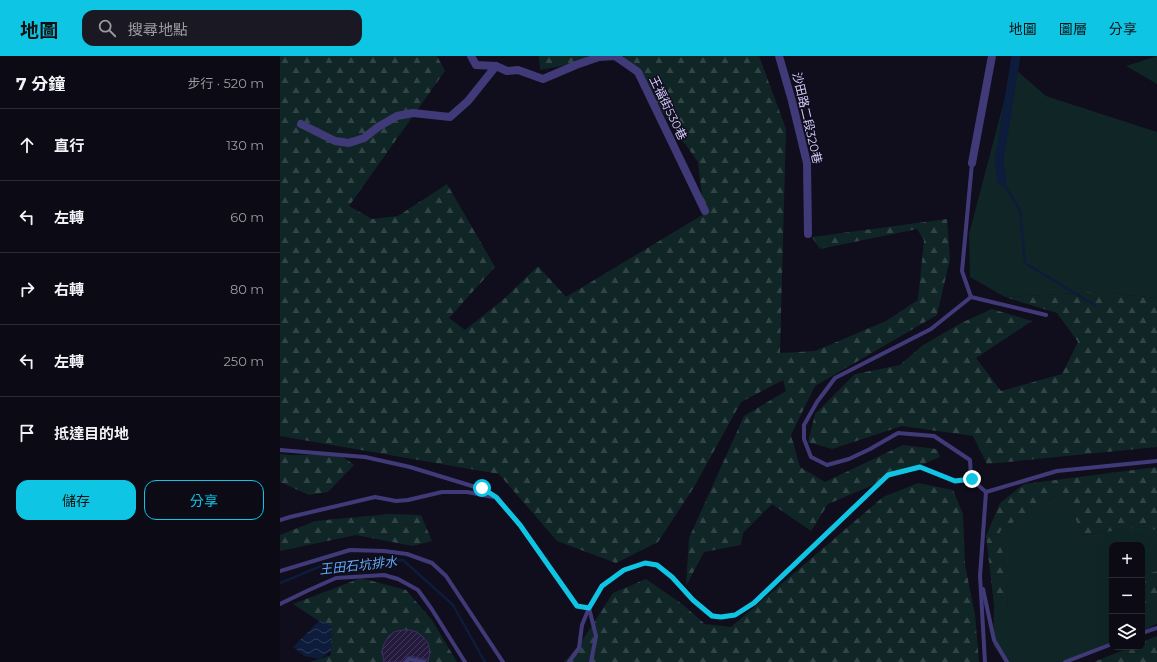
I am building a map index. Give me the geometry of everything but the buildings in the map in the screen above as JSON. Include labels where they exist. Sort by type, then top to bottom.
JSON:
[{"type":"street","name":"王福街530巷","points":[[471,56],[476,65],[496,66],[507,70],[518,70],[543,79],[599,57],[614,56],[638,72],[705,211]]},
{"type":"street","name":"沙田路二段320巷","points":[[779,56],[807,163],[808,234]]},
{"type":"street","points":[[972,163],[992,56]]},
{"type":"street","points":[[300,124],[335,141],[349,143],[364,138],[378,127],[397,116],[413,113],[450,117],[468,101],[496,66]]},
{"type":"lane","points":[[971,297],[962,271],[972,163]]},
{"type":"lane","points":[[971,297],[1046,315]]},
{"type":"lane","points":[[971,297],[931,329],[835,378],[817,402],[804,425],[804,439],[811,457],[827,465],[849,460],[898,434],[934,436],[970,460],[972,479],[986,492]]},
{"type":"lane","points":[[280,450],[365,457],[410,466],[482,488],[496,497],[520,525],[577,606],[589,608]]},
{"type":"lane","points":[[986,492],[1057,471],[1157,461]]},
{"type":"lane","points":[[569,662],[579,648],[582,625],[589,608],[602,586],[624,570],[645,563],[657,565],[672,577],[693,600],[712,616],[721,617],[735,615],[754,603],[888,475],[920,467],[955,481],[972,479]]},
{"type":"lane","points":[[280,520],[290,516],[375,497],[396,501],[408,500],[442,492],[467,492],[496,497]]},
{"type":"lane","points":[[985,662],[980,576],[986,492]]},
{"type":"lane","points":[[280,571],[350,550],[384,551],[407,554],[432,563],[446,576],[503,662]]},
{"type":"lane","points":[[280,604],[336,578],[384,575],[398,579],[418,590],[465,662]]},
{"type":"lane","points":[[980,576],[994,640],[1007,662]]},
{"type":"lane","points":[[589,608],[596,636],[591,662]]},
{"type":"lane","points":[[1145,632],[1157,628]]},
{"type":"lane","points":[[1065,662],[1109,645]]},
{"type":"lane","points":[[406,662],[409,659],[424,662]]},
{"type":"green space","points":[[280,56],[437,56],[445,71],[349,206],[372,219],[398,216],[447,184],[495,267],[449,318],[465,330],[505,298],[538,266],[566,297],[704,214],[698,162],[623,56],[759,56],[786,129],[780,353],[815,351],[886,321],[918,300],[924,240],[917,229],[820,249],[812,237],[947,219],[950,259],[937,315],[815,386],[791,435],[800,467],[825,482],[903,445],[937,449],[940,457],[828,504],[811,531],[772,504],[743,533],[741,545],[704,552],[686,586],[689,538],[744,416],[786,391],[783,380],[741,402],[694,487],[658,542],[616,563],[557,541],[499,474],[280,436]]},
{"type":"green space","points":[[539,56],[614,56],[540,70]]},
{"type":"green space","points":[[1157,56],[1157,84],[1126,66]]},
{"type":"green space","points":[[1013,67],[1046,96],[1157,132],[1157,298],[1098,292],[1005,297],[970,277],[969,234]]},
{"type":"green space","points":[[1098,292],[1157,298],[1157,447],[987,464],[973,436],[902,426],[832,449],[808,442],[815,414],[855,374],[900,365],[923,345],[963,322],[992,309],[1032,321],[976,358],[1001,391],[1062,374],[1078,342],[1057,313],[1005,297]]},
{"type":"green space","points":[[280,454],[340,455],[354,465],[328,492],[309,495],[280,482]]},
{"type":"green space","points":[[1157,467],[1157,530],[1142,527],[1082,535],[1069,502],[1054,496],[1000,531],[1008,608],[994,605],[986,536],[1000,503],[1024,484]]},
{"type":"green space","points":[[918,483],[953,490],[963,514],[965,565],[975,615],[979,662],[564,662],[580,644],[613,593],[646,579],[682,604],[705,624],[731,627],[883,497]]},
{"type":"green space","points":[[1054,496],[1069,502],[1082,535],[1142,527],[1157,530],[1157,571],[1145,574],[1145,542],[1109,542],[1109,645],[1070,662],[1005,662],[993,645],[994,605],[1008,607],[999,531]]},
{"type":"green space","points":[[389,514],[421,515],[432,541],[413,546],[356,535],[280,551],[280,535],[315,521]]},
{"type":"green space","points":[[1157,571],[1157,609],[1145,604],[1145,574]]},
{"type":"green space","points":[[361,578],[406,590],[432,620],[457,662],[310,662],[331,655],[328,627],[293,604]]},
{"type":"green space","points":[[1145,604],[1157,609],[1157,624],[1145,630]]},
{"type":"green space","points":[[1157,636],[1157,662],[1094,662],[1123,650],[1145,650],[1145,641]]},
{"type":"water","points":[[320,620],[332,627],[331,651],[320,659],[304,656],[293,647]]},
{"type":"waterway","points":[[1002,181],[999,161],[1016,56]]},
{"type":"waterway","points":[[1002,181],[1020,210],[1025,263],[1096,306]]},
{"type":"waterway","name":"王田石坑排水","points":[[280,583],[321,566],[403,560],[453,605],[485,662]]},
{"type":"route","points":[[482,488],[496,497],[520,525],[577,606],[589,608],[602,586],[624,570],[645,563],[657,565],[672,577],[693,600],[712,616],[721,617],[735,615],[754,603],[888,475],[920,467],[955,481],[972,479]]}]
